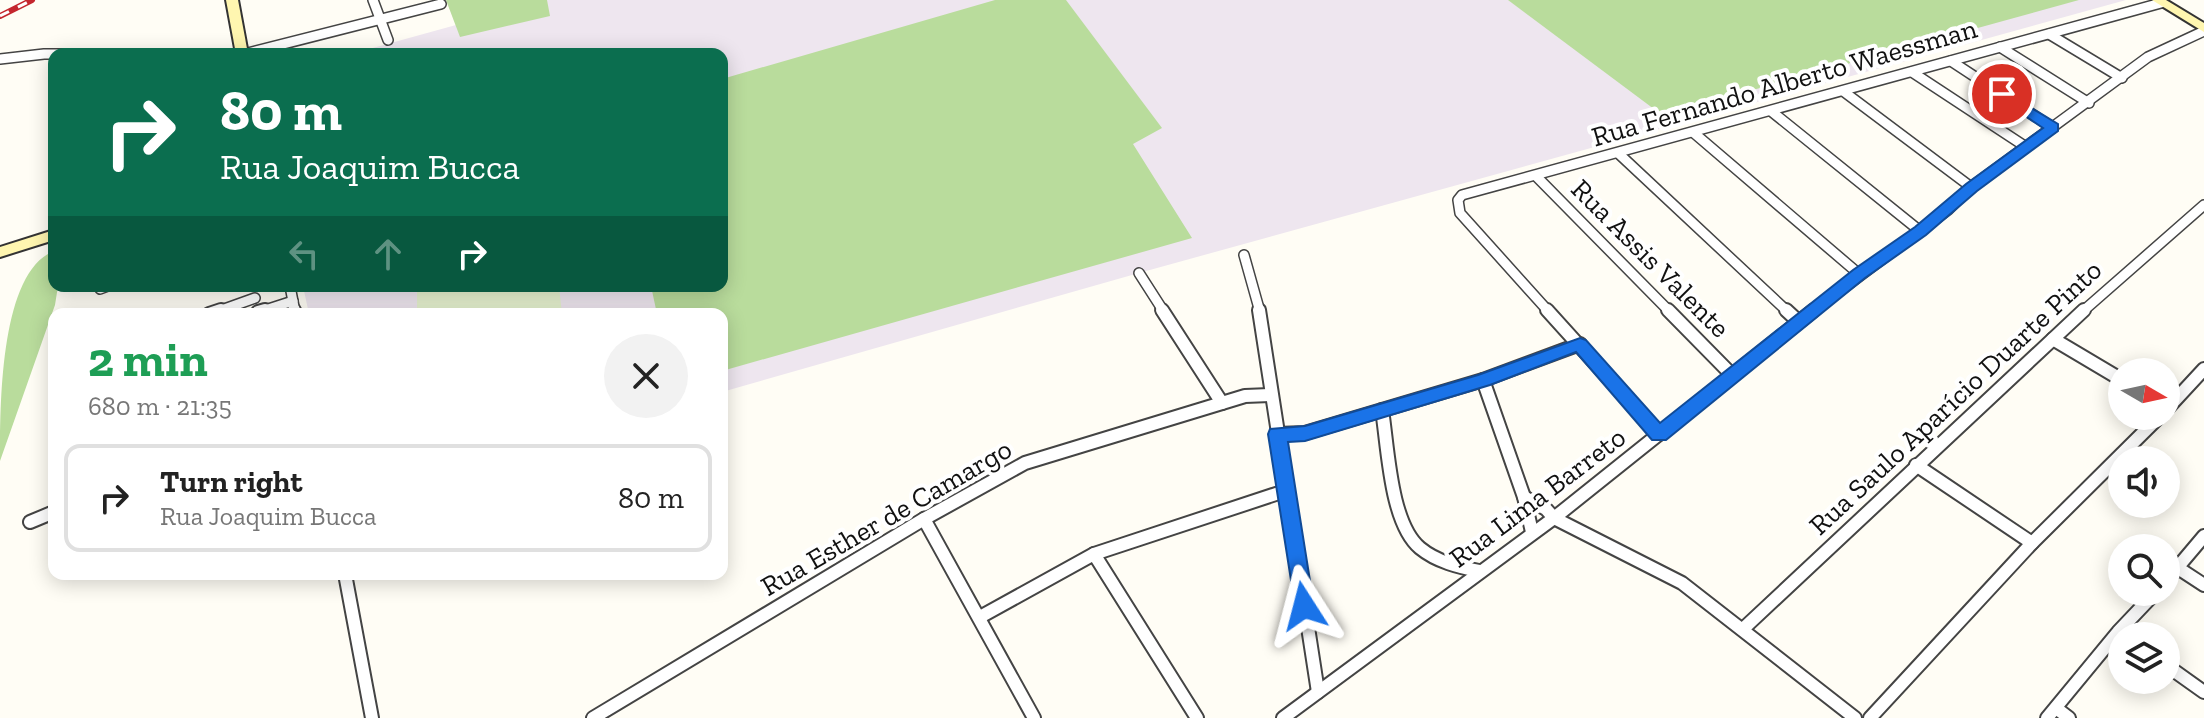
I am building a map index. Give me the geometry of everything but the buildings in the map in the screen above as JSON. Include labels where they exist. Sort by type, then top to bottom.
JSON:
[{"type":"street","points":[[232,0],[242,48]]},
{"type":"street","points":[[373,0],[388,40]]},
{"type":"street","points":[[2159,1],[2204,29]]},
{"type":"street","name":"Rua Fernando Alberto Waessman","points":[[1580,344],[1460,213],[1458,200],[1462,195],[1694,133],[2159,1]]},
{"type":"street","points":[[267,48],[441,4]]},
{"type":"street","name":"Rua Lima Barreto","points":[[1283,718],[1554,518],[1731,374],[1859,274],[1920,231],[1971,187],[2148,57],[2204,29]]},
{"type":"street","points":[[2049,34],[2122,78]]},
{"type":"street","points":[[2000,47],[2089,103]]},
{"type":"street","points":[[0,59],[48,54]]},
{"type":"street","points":[[1951,61],[2053,128]]},
{"type":"street","points":[[1912,72],[2026,147]]},
{"type":"street","points":[[1843,91],[1971,187]]},
{"type":"street","points":[[1771,111],[1920,231]]},
{"type":"street","points":[[1694,133],[1859,274]]},
{"type":"street","points":[[1618,153],[1799,322]]},
{"type":"street","name":"Rua Assis Valente","points":[[1536,176],[1731,374]]},
{"type":"street","name":"Rua Saulo Aparício Duarte Pinto","points":[[1743,629],[1916,465],[2204,205]]},
{"type":"street","points":[[0,252],[48,237]]},
{"type":"street","points":[[1244,255],[1257,294],[1270,395],[1318,692]]},
{"type":"street","points":[[1139,273],[1222,403]]},
{"type":"street","points":[[291,292],[294,308]]},
{"type":"street","points":[[224,308],[258,294],[259,308]]},
{"type":"street","points":[[273,308],[293,301]]},
{"type":"street","points":[[2053,339],[2108,372]]},
{"type":"street","points":[[1277,434],[1305,433],[1483,380],[1580,344],[1659,434]]},
{"type":"street","points":[[2180,394],[2204,369]]},
{"type":"street","points":[[1483,380],[1524,497],[1532,532]]},
{"type":"street","name":"Rua Esther de Camargo","points":[[593,718],[924,519],[1025,463],[1245,396],[1270,395]]},
{"type":"street","points":[[1382,410],[1407,533],[1421,549],[1450,565],[1479,571]]},
{"type":"street","points":[[1870,718],[2032,543],[2145,430]]},
{"type":"street","points":[[1916,465],[2032,543]]},
{"type":"street","points":[[980,617],[1094,554],[1285,491]]},
{"type":"street","points":[[1524,497],[1546,509],[1554,518],[1682,583],[1855,718]]},
{"type":"street","points":[[30,522],[48,514]]},
{"type":"street","points":[[924,519],[1034,718]]},
{"type":"street","points":[[2180,566],[2204,536]]},
{"type":"street","points":[[1094,554],[1197,718]]},
{"type":"street","points":[[1450,565],[1463,583]]},
{"type":"street","points":[[2180,569],[2204,585]]},
{"type":"street","points":[[346,580],[372,718]]},
{"type":"street","points":[[2131,622],[2144,606]]},
{"type":"street","points":[[2069,718],[2051,713],[2108,649]]},
{"type":"street","points":[[2180,675],[2204,692]]},
{"type":"shaded area","points":[[446,0],[2126,0],[1139,273],[728,390],[728,308],[308,308],[304,292],[728,292],[728,48],[373,48],[456,25]]},
{"type":"green space","points":[[446,0],[547,0],[550,16],[460,37]]},
{"type":"green space","points":[[995,0],[1066,0],[1162,128],[1133,144],[1192,238],[728,369],[728,308],[656,308],[652,292],[728,292],[728,77]]},
{"type":"green space","points":[[1508,0],[2079,0],[1662,115]]},
{"type":"green space","points":[[48,255],[48,292],[57,292],[55,305],[48,308],[48,325],[0,461],[7,342],[13,311],[23,285],[36,264]]},
{"type":"green space","points":[[417,292],[560,292],[561,308],[417,308]]},
{"type":"railway","points":[[0,16],[32,0]]},
{"type":"route","points":[[1304,606],[1277,434],[1305,433],[1483,380],[1580,344],[1659,434],[1859,274],[1948,210],[1971,187],[2053,128],[2002,94]]}]
